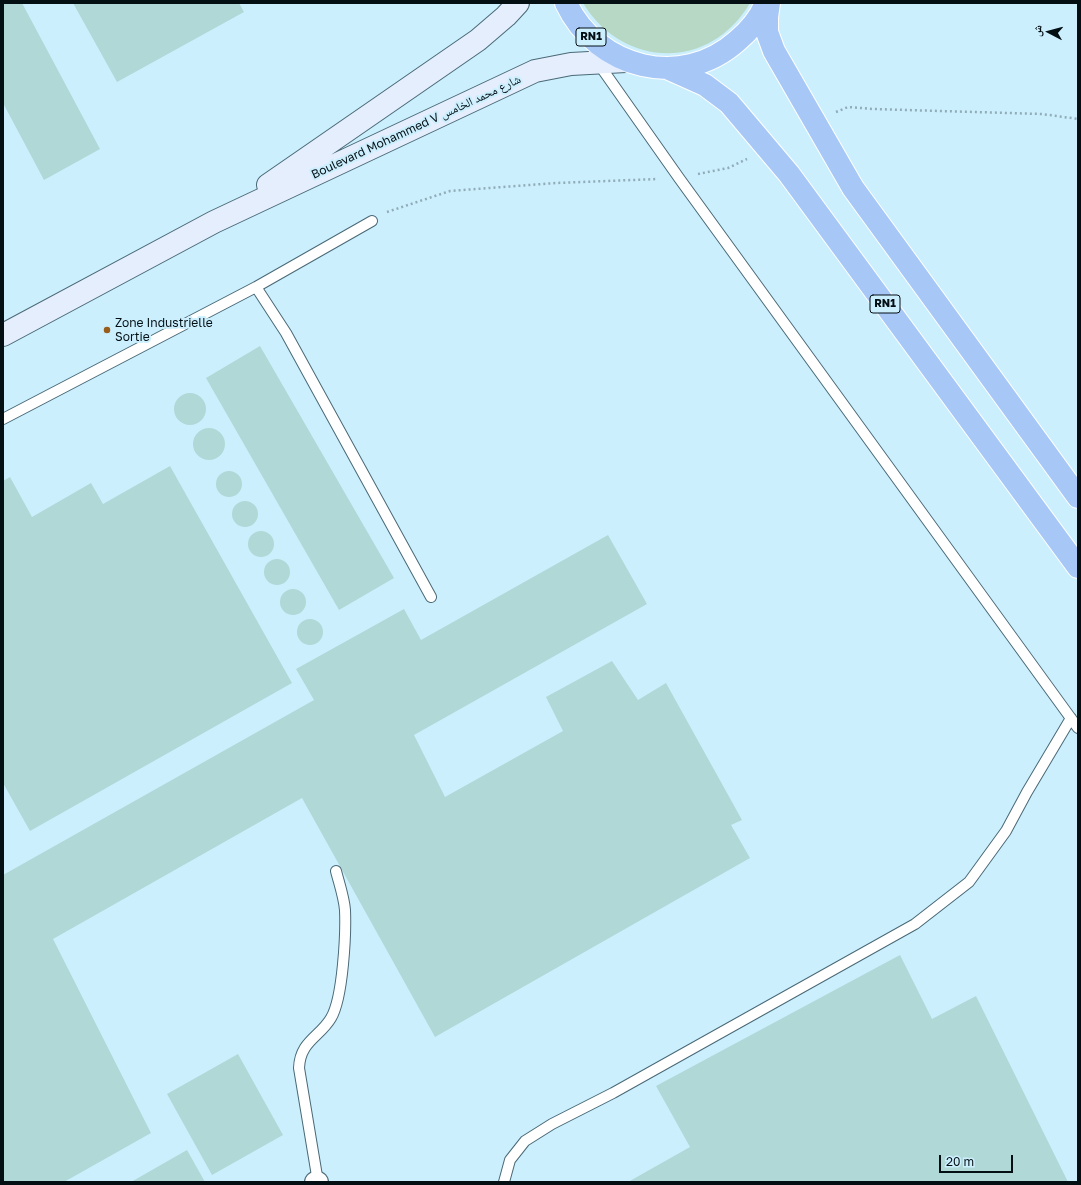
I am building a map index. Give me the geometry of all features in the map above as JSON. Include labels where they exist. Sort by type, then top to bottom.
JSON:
[{"type":"highway","name":"RN1","points":[[566,3],[575,19],[597,44],[626,61],[646,66],[667,68],[684,67],[701,63],[731,47],[744,36],[755,22],[766,3]]},
{"type":"highway","points":[[769,3],[767,32],[774,51],[853,188],[1078,496]]},
{"type":"highway","name":"RN1","points":[[667,68],[705,85],[729,103],[794,180],[1078,567]]},
{"type":"main road","name":"Boulevard Mohammed V شارع محمد الخامس","points":[[214,222],[478,40],[506,16],[518,3]]},
{"type":"main road","name":"Boulevard Mohammed V شارع محمد الخامس","points":[[3,335],[214,222],[535,71],[571,64],[626,61]]},
{"type":"lane","points":[[598,63],[679,178],[1078,728]]},
{"type":"lane","points":[[3,419],[256,287],[372,220]]},
{"type":"lane","points":[[256,287],[286,333],[431,597]]},
{"type":"lane","points":[[504,1182],[510,1160],[525,1141],[552,1124],[613,1093],[915,924],[969,882],[1006,831],[1027,792],[1071,718]]},
{"type":"lane","points":[[317,1182],[299,1068],[304,1048],[331,1018],[336,1004],[343,958],[345,908],[336,871]]},
{"type":"path","points":[[815,123],[848,107],[1042,114],[1078,119]]},
{"type":"path","points":[[372,220],[390,211],[450,191],[556,183],[679,178],[728,168],[767,148]]},
{"type":"green space","points":[[583,3],[750,3],[733,25],[713,41],[690,50],[666,53],[643,50],[620,40],[600,25]]},
{"type":"building","points":[[3,3],[22,3],[100,149],[44,180],[3,103]]},
{"type":"building","points":[[73,3],[239,3],[244,12],[117,82]]},
{"type":"building","points":[[260,346],[394,578],[339,610],[206,378]]},
{"type":"building","points":[[187,393],[193,393],[202,397],[206,409],[202,421],[193,425],[187,425],[178,421],[174,412],[174,406],[178,397]]},
{"type":"building","points":[[206,428],[212,428],[221,432],[225,444],[221,456],[212,460],[206,460],[197,456],[193,447],[193,441],[197,432]]},
{"type":"building","points":[[170,466],[292,683],[30,831],[3,783],[3,481],[10,477],[32,517],[91,483],[103,504]]},
{"type":"building","points":[[229,471],[239,474],[242,484],[239,494],[229,497],[219,494],[216,484],[219,474]]},
{"type":"building","points":[[245,501],[255,504],[258,514],[255,524],[245,527],[235,524],[232,514],[235,504]]},
{"type":"building","points":[[261,531],[271,534],[274,544],[271,554],[261,557],[251,554],[248,544],[251,534]]},
{"type":"building","points":[[608,535],[647,604],[414,735],[445,797],[563,731],[546,697],[612,661],[638,700],[666,683],[742,820],[731,825],[750,858],[435,1037],[302,798],[53,939],[151,1133],[64,1182],[3,1182],[3,875],[314,700],[296,669],[404,609],[421,640]]},
{"type":"building","points":[[277,559],[287,562],[290,572],[287,582],[277,585],[267,582],[264,572],[267,562]]},
{"type":"building","points":[[293,589],[302,593],[306,602],[302,611],[293,615],[284,611],[280,602],[284,593]]},
{"type":"building","points":[[310,619],[319,623],[323,632],[319,641],[310,645],[301,641],[297,632],[301,623]]},
{"type":"building","points":[[900,955],[932,1019],[976,996],[1068,1182],[628,1182],[690,1147],[656,1086]]},
{"type":"building","points":[[238,1054],[283,1135],[212,1175],[167,1094]]},
{"type":"building","points":[[187,1150],[205,1182],[131,1182]]},
{"type":"place","name":"Zone Industrielle Sortie","points":[[107,330]]}]
